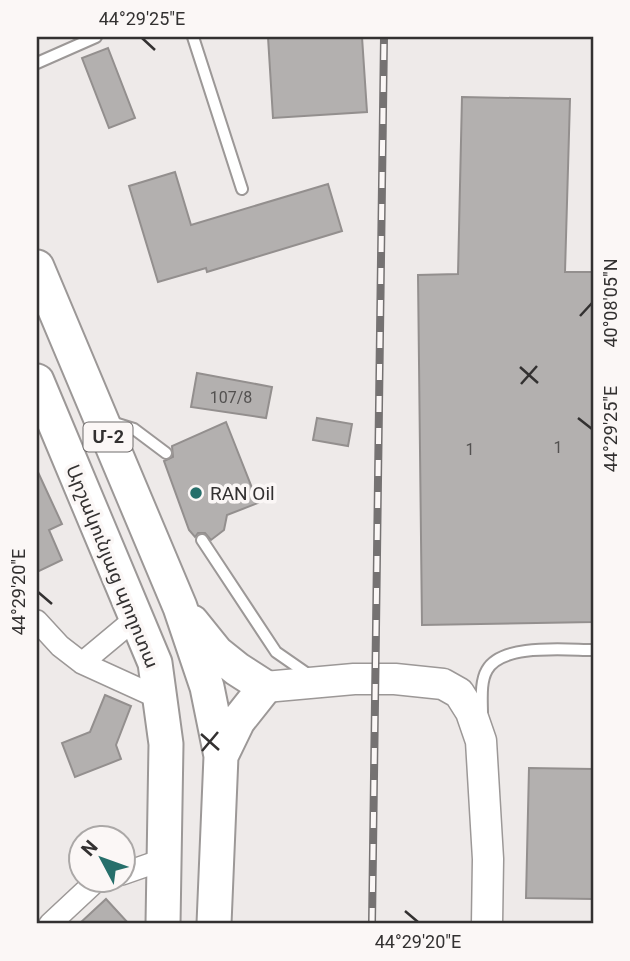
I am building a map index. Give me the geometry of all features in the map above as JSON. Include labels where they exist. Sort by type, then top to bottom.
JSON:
[{"type":"main road","name":"Մ-2","points":[[37,267],[180,607],[207,687],[221,757],[214,924]]},
{"type":"main road","name":"Արշակունյաց պողոտա","points":[[37,381],[155,663],[166,744],[163,924]]},
{"type":"main road","points":[[180,607],[216,653],[265,687]]},
{"type":"main road","points":[[155,663],[207,687],[265,687],[354,679],[443,684],[459,693],[471,712],[481,741],[488,859],[487,924]]},
{"type":"main road","points":[[221,757],[238,720],[265,687]]},
{"type":"street","points":[[82,663],[136,618]]},
{"type":"street","points":[[37,621],[60,646],[82,663],[160,699]]},
{"type":"street","points":[[136,869],[165,859]]},
{"type":"street","points":[[50,924],[82,894]]},
{"type":"lane","points":[[37,63],[96,37]]},
{"type":"lane","points":[[193,37],[242,189]]},
{"type":"lane","points":[[101,418],[134,429],[166,453]]},
{"type":"lane","points":[[202,540],[276,652],[320,682]]},
{"type":"lane","points":[[481,741],[483,683],[487,670],[495,660],[514,652],[593,650]]},
{"type":"building","points":[[268,37],[362,37],[367,112],[273,118]]},
{"type":"building","points":[[108,48],[135,118],[109,128],[82,58]]},
{"type":"building","points":[[462,97],[570,99],[565,272],[593,272],[593,622],[422,625],[418,275],[458,274]]},
{"type":"building","points":[[175,172],[191,225],[328,184],[342,231],[207,272],[206,268],[158,282],[129,186]]},
{"type":"building","points":[[197,373],[272,387],[266,418],[191,407]]},
{"type":"building","points":[[317,418],[352,424],[348,446],[313,440]]},
{"type":"building","points":[[226,422],[258,503],[227,515],[224,530],[211,540],[205,533],[198,533],[195,537],[189,530],[164,461],[173,457],[172,446]]},
{"type":"building","points":[[37,470],[62,524],[49,530],[62,560],[37,572]]},
{"type":"building","points":[[105,695],[131,706],[116,745],[121,759],[75,777],[62,743],[90,732]]},
{"type":"building","points":[[529,768],[593,769],[593,899],[526,898]]},
{"type":"building","points":[[106,899],[129,924],[79,924]]},
{"type":"railway","points":[[372,924],[384,37]]},
{"type":"place","name":"RAN Oil","points":[[196,493]]}]
